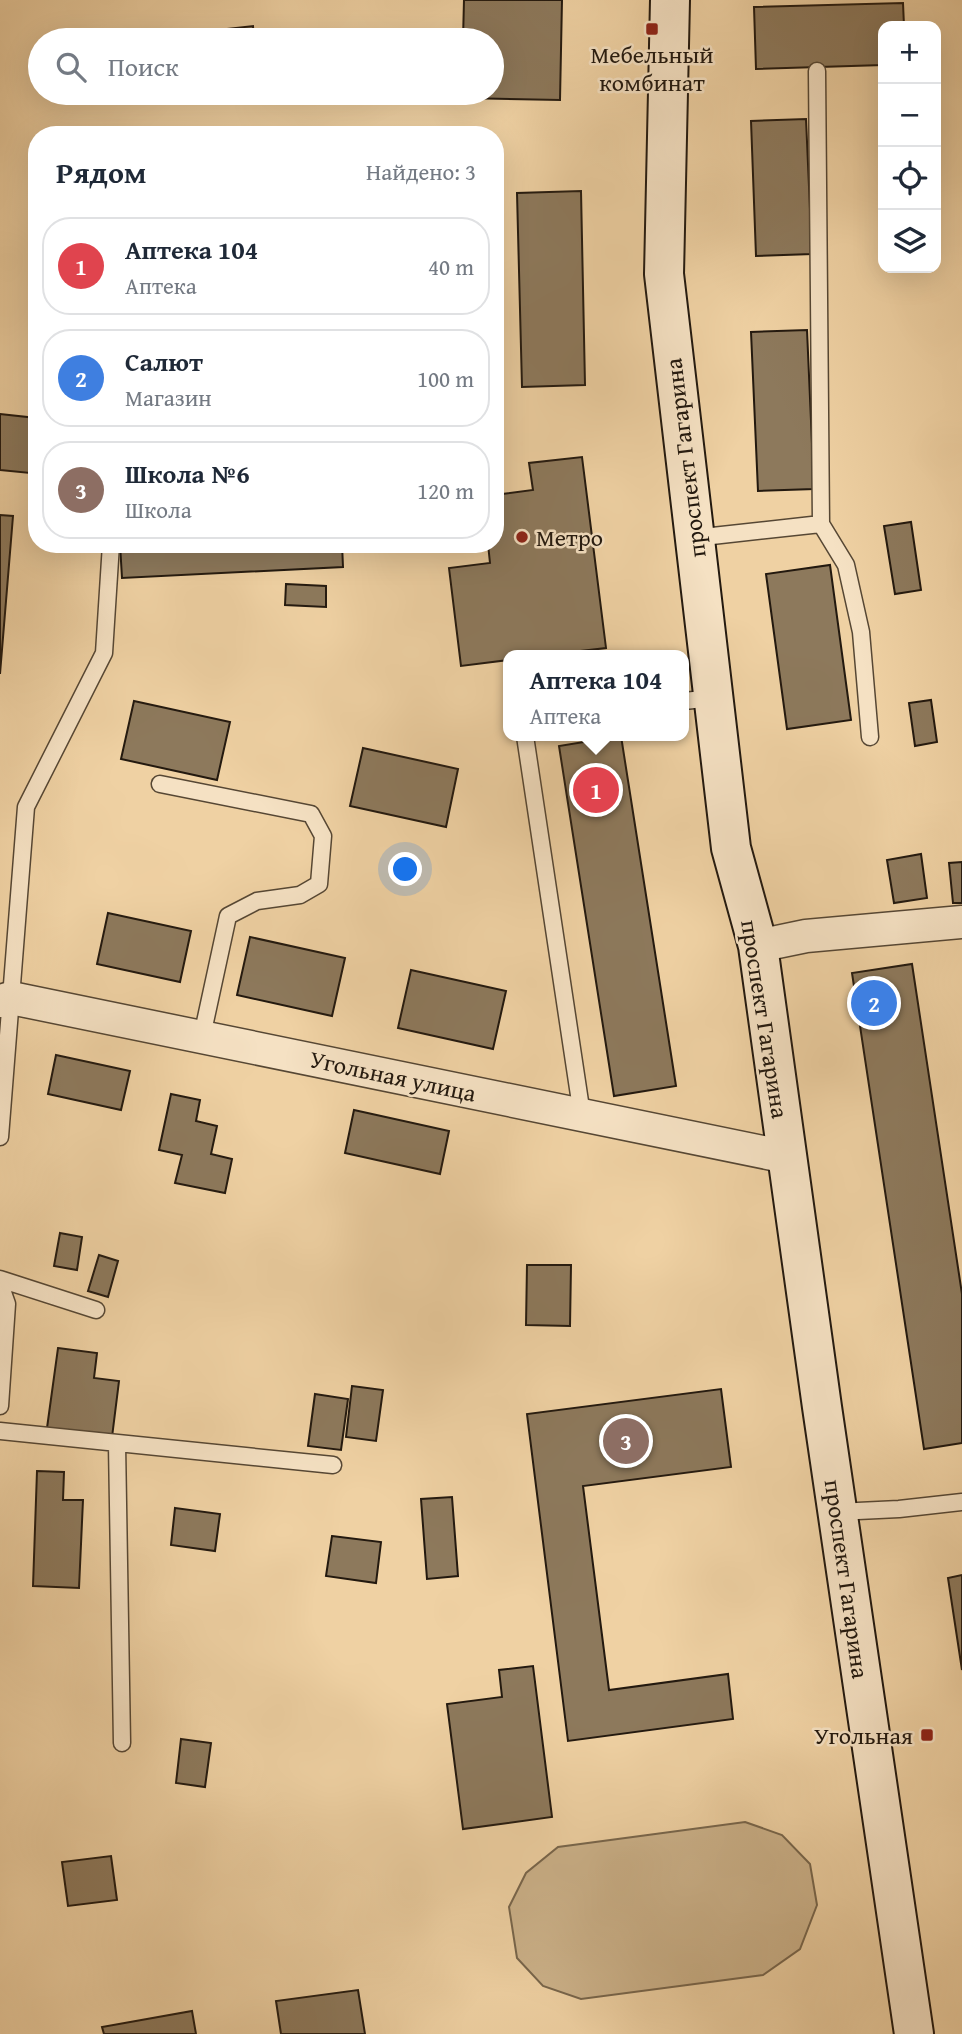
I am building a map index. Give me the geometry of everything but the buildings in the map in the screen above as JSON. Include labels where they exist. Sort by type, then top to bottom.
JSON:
[{"type":"main road","name":"проспект Гагарина","points":[[670,0],[664,274],[694,538],[698,700],[731,848],[758,946],[837,1512],[914,2034]]},
{"type":"street","points":[[758,946],[806,936],[962,922]]},
{"type":"street","name":"Угольная улица","points":[[5,1000],[202,1036],[787,1157]]},
{"type":"lane","points":[[817,71],[821,524],[846,565],[861,632],[870,737]]},
{"type":"lane","points":[[694,538],[821,524]]},
{"type":"lane","points":[[0,1137],[5,1000],[26,807],[104,653],[110,553]]},
{"type":"lane","points":[[525,741],[582,1115]]},
{"type":"lane","points":[[160,784],[311,814],[323,836],[319,884],[300,895],[257,901],[228,916],[202,1036]]},
{"type":"lane","points":[[0,1281],[96,1310]]},
{"type":"lane","points":[[0,1281],[7,1304],[0,1406]]},
{"type":"lane","points":[[0,1431],[333,1465]]},
{"type":"lane","points":[[117,1444],[122,1742]]},
{"type":"lane","points":[[837,1512],[962,1502]]},
{"type":"shaded area","points":[[745,1822],[782,1835],[810,1864],[817,1905],[800,1949],[763,1975],[581,1999],[543,1986],[517,1958],[509,1907],[526,1873],[558,1847]]},
{"type":"place","name":"Мебельный комбинат","points":[[652,29]]},
{"type":"place","name":"Метро","points":[[522,537]]},
{"type":"place","name":"Аптека 104","points":[[596,790]]},
{"type":"place","name":"Салют","points":[[874,1003]]},
{"type":"place","name":"Школа №6","points":[[626,1441]]},
{"type":"place","name":"Угольная","points":[[927,1735]]}]
